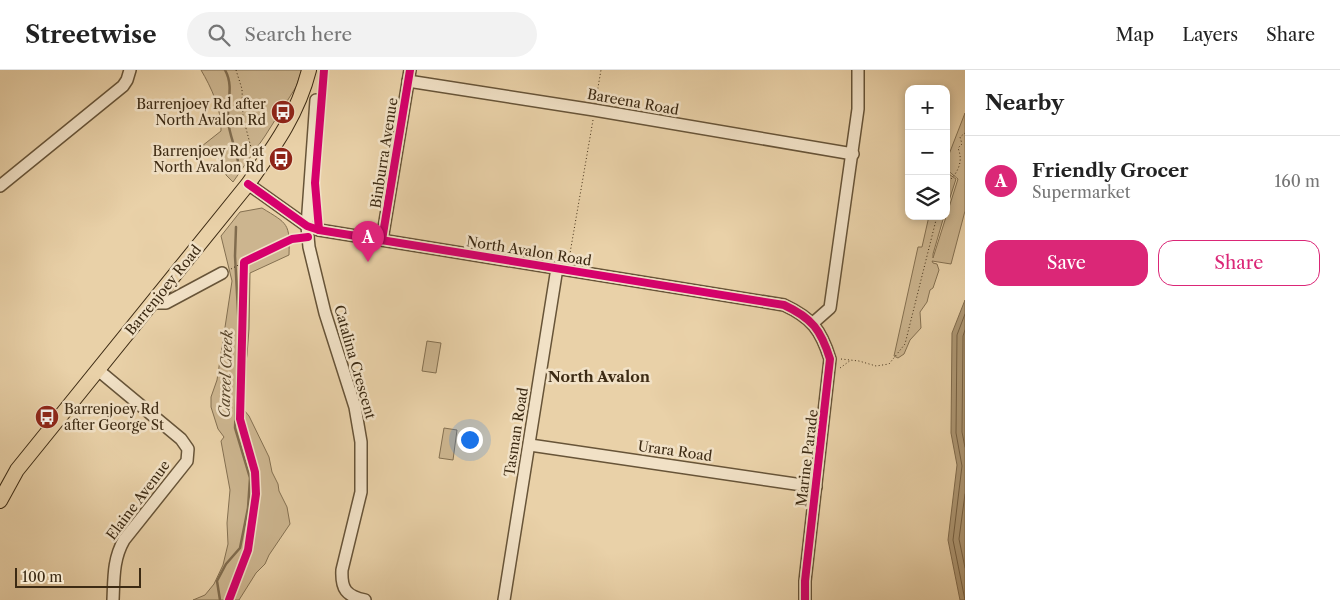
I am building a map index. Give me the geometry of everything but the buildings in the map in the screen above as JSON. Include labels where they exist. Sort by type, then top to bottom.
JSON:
[{"type":"main road","name":"Barrenjoey Road","points":[[2,493],[17,470],[248,184],[284,133],[295,112],[309,70]]},
{"type":"street","points":[[0,186],[123,86],[130,70]]},
{"type":"street","points":[[813,323],[830,308],[853,154],[858,109],[858,70]]},
{"type":"street","name":"Bareena Road","points":[[409,76],[853,154]]},
{"type":"street","name":"Binburra Avenue","points":[[382,240],[409,76]]},
{"type":"street","name":"Catalina Crescent","points":[[316,100],[307,226],[309,246],[325,313],[355,406],[361,442],[361,492],[342,570],[342,582],[347,593],[355,598],[365,600]]},
{"type":"street","name":"North Avalon Road","points":[[248,184],[307,226],[382,240],[784,305],[796,310],[813,323]]},
{"type":"street","name":"Tasman Road","points":[[504,600],[562,269]]},
{"type":"street","points":[[153,303],[166,303],[226,271]]},
{"type":"street","name":"Marine Parade","points":[[805,600],[804,580],[830,359],[823,338],[813,323]]},
{"type":"street","name":"Elaine Avenue","points":[[98,370],[181,439],[188,449],[187,461],[117,550],[114,563],[113,600]]},
{"type":"street","name":"Urara Road","points":[[530,445],[816,487]]},
{"type":"path","points":[[236,70],[242,89],[243,117],[254,157]]},
{"type":"path","points":[[562,269],[601,70]]},
{"type":"path","points":[[950,181],[956,176],[962,157],[958,148],[962,144],[960,137],[965,133]]},
{"type":"path","points":[[830,359],[852,360],[876,366],[889,364],[905,344],[936,220]]},
{"type":"path","points":[[226,271],[243,265],[252,258]]},
{"type":"path","points":[[829,376],[852,360]]},
{"type":"shaded area","points":[[201,70],[302,70],[296,87],[233,182],[226,175],[225,165],[202,146],[221,131],[221,123],[212,91]]},
{"type":"shaded area","points":[[965,113],[965,211],[951,264],[932,261],[937,264],[939,270],[927,302],[920,312],[921,328],[910,340],[904,354],[898,358],[894,356],[918,247],[922,247],[928,220],[943,220],[933,258],[945,220],[950,220],[950,204],[958,179],[950,172],[950,152]]},
{"type":"shaded area","points":[[950,175],[956,179],[950,198]]},
{"type":"shaded area","points":[[262,208],[282,221],[286,226],[289,236],[289,255],[250,273],[247,355],[239,404],[249,416],[269,457],[272,472],[287,507],[290,524],[265,564],[256,573],[239,600],[193,600],[205,595],[214,584],[223,565],[228,544],[227,523],[230,490],[221,441],[224,437],[218,429],[211,407],[211,397],[217,380],[232,281],[221,236],[240,212]]},
{"type":"shaded area","points":[[427,341],[441,343],[436,373],[422,371]]},
{"type":"shaded area","points":[[444,428],[457,430],[453,460],[439,458]]},
{"type":"water","points":[[965,300],[965,600],[960,600],[948,540],[957,465],[951,433],[952,333]]},
{"type":"waterway","name":"Careel Creek","points":[[225,70],[230,88],[229,126],[239,169]]},
{"type":"waterway","name":"Careel Creek","points":[[220,600],[217,581],[226,564],[240,548],[248,508],[250,478],[235,428],[239,330],[235,256],[236,227]]},
{"type":"cycle path","points":[[319,230],[315,183],[324,70]]},
{"type":"cycle path","points":[[382,240],[410,70]]},
{"type":"cycle path","points":[[248,184],[307,226],[319,230],[784,305],[802,315],[819,333],[830,359],[805,581],[805,600]]},
{"type":"cycle path","points":[[229,600],[248,550],[256,494],[255,472],[240,419],[244,262],[292,239],[308,237]]},
{"type":"place","name":"Barrenjoey Rd after North Avalon Rd","points":[[283,112]]},
{"type":"place","name":"Barrenjoey Rd at North Avalon Rd","points":[[281,159]]},
{"type":"place","name":"Friendly Grocer","points":[[368,262]]},
{"type":"place","name":"Barrenjoey Rd after George St","points":[[47,417]]},
{"type":"district","name":"North Avalon","points":[[599,377]]}]
